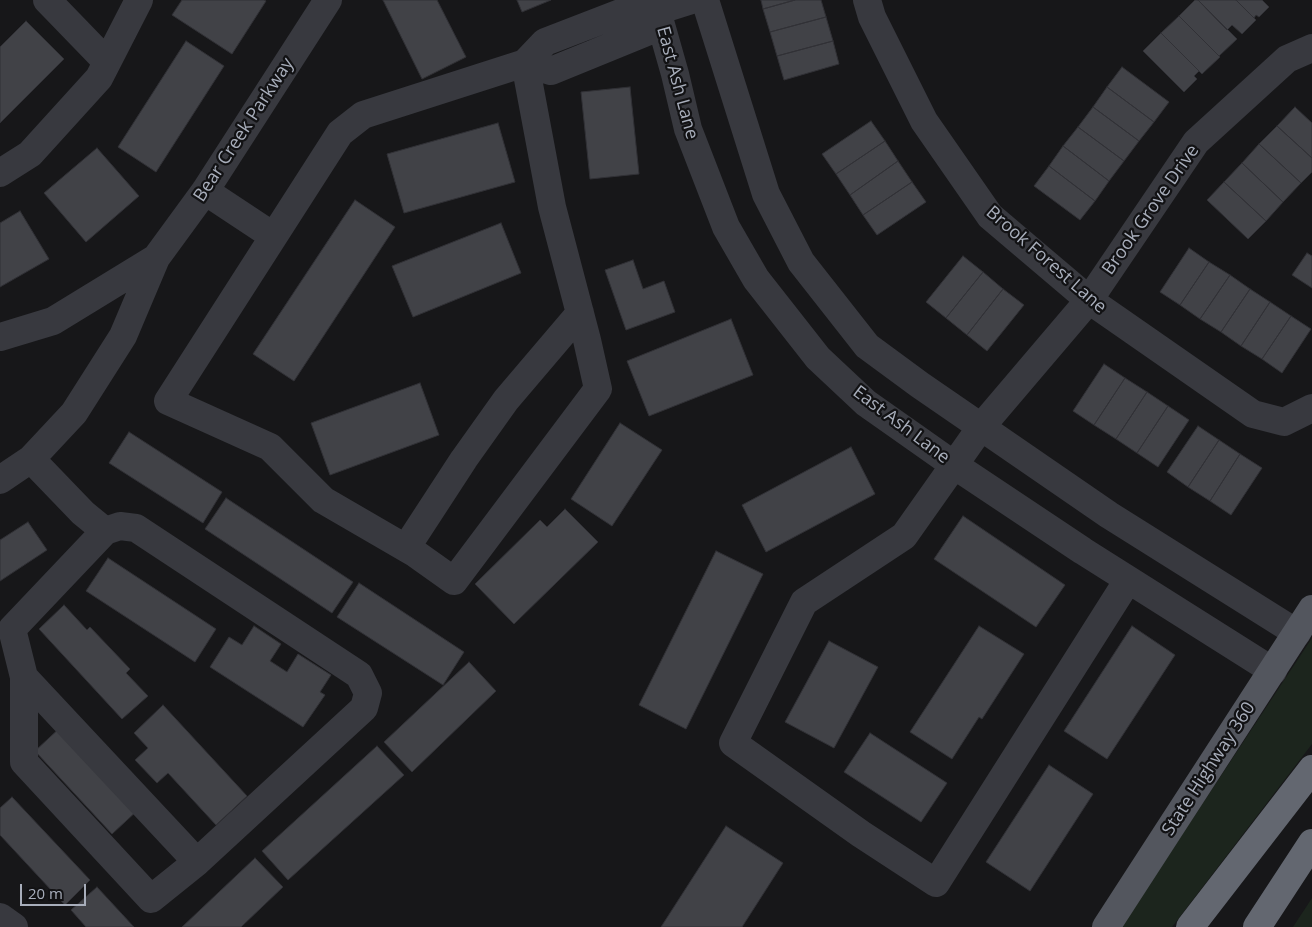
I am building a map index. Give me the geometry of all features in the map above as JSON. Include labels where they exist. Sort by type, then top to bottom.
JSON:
[{"type":"highway","points":[[1190,927],[1312,769]]},
{"type":"highway","points":[[1257,927],[1312,843]]},
{"type":"main road","name":"State Highway 360","points":[[1106,927],[1312,610]]},
{"type":"street","points":[[47,0],[107,62]]},
{"type":"street","points":[[0,173],[30,154],[99,78],[139,0]]},
{"type":"street","name":"Bear Creek Parkway","points":[[0,480],[31,459],[74,413],[123,336],[156,258],[205,191],[328,0]]},
{"type":"street","points":[[525,63],[552,207],[598,390],[454,581],[406,548],[323,500],[270,447],[168,401],[340,133],[363,115],[525,63],[545,42],[641,5],[692,0]]},
{"type":"street","points":[[704,0],[766,194],[801,262],[867,346],[892,366],[1109,515],[1297,633]]},
{"type":"street","name":"Brook Forest Lane","points":[[867,0],[872,17],[924,121],[990,216],[1088,300],[1253,414],[1284,422],[1312,408]]},
{"type":"street","name":"East Ash Lane","points":[[655,5],[675,74],[688,129],[726,227],[756,278],[818,358],[866,403],[954,465],[1128,580],[1273,671]]},
{"type":"street","name":"Brook Grove Drive","points":[[1128,580],[936,883],[861,834],[733,743],[804,602],[904,536],[981,427],[1088,300],[1196,142],[1287,59],[1312,48]]},
{"type":"street","points":[[205,191],[273,236]]},
{"type":"street","name":"Bear Creek Parkway","points":[[0,337],[53,320],[156,258]]},
{"type":"street","points":[[406,548],[464,459],[506,400],[580,313]]},
{"type":"street","points":[[31,459],[83,513],[105,531]]},
{"type":"street","points":[[120,526],[136,528],[359,675],[368,693],[364,708],[198,862],[151,899],[24,762],[24,677],[12,629],[105,531],[120,526]]},
{"type":"street","points":[[24,677],[198,862]]},
{"type":"street","points":[[0,917],[14,927]]},
{"type":"shaded area","points":[[1312,638],[1312,744],[1172,927],[1121,927]]},
{"type":"shaded area","points":[[1312,898],[1312,927],[1293,927]]},
{"type":"building","points":[[182,0],[266,1],[232,54],[172,15]]},
{"type":"building","points":[[383,0],[437,0],[466,57],[422,79]]},
{"type":"building","points":[[517,0],[551,0],[522,12]]},
{"type":"building","points":[[761,0],[795,0],[763,9]]},
{"type":"building","points":[[795,0],[821,0],[826,17],[770,32],[763,9]]},
{"type":"building","points":[[1195,0],[1198,0],[1237,39],[1219,56],[1179,16]]},
{"type":"building","points":[[1198,0],[1236,0],[1256,20],[1242,34],[1232,25],[1227,30]]},
{"type":"building","points":[[1236,0],[1262,0],[1269,7],[1259,17],[1256,15],[1254,18]]},
{"type":"building","points":[[1179,16],[1220,57],[1202,74],[1161,33]]},
{"type":"building","points":[[826,17],[833,41],[777,56],[770,32]]},
{"type":"building","points":[[26,21],[64,59],[0,123],[0,47]]},
{"type":"building","points":[[1161,33],[1199,71],[1194,76],[1197,79],[1184,92],[1143,51]]},
{"type":"building","points":[[186,41],[224,66],[156,172],[118,147]]},
{"type":"building","points":[[833,41],[839,64],[784,80],[777,56]]},
{"type":"building","points":[[1122,67],[1169,102],[1154,122],[1107,87]]},
{"type":"building","points":[[630,87],[639,174],[590,179],[581,92]]},
{"type":"building","points":[[1107,87],[1154,122],[1139,141],[1093,107]]},
{"type":"building","points":[[1093,107],[1139,141],[1124,161],[1078,127]]},
{"type":"building","points":[[1295,107],[1312,123],[1312,158],[1277,126]]},
{"type":"building","points":[[871,121],[885,141],[836,174],[822,154]]},
{"type":"building","points":[[498,123],[515,182],[404,213],[387,154]]},
{"type":"building","points":[[1277,126],[1312,158],[1312,172],[1301,183],[1259,144]]},
{"type":"building","points":[[1078,127],[1124,161],[1109,181],[1063,146]]},
{"type":"building","points":[[885,141],[898,161],[850,195],[836,174]]},
{"type":"building","points":[[1259,144],[1301,183],[1283,202],[1242,163]]},
{"type":"building","points":[[1063,146],[1109,181],[1095,201],[1049,166]]},
{"type":"building","points":[[97,148],[139,196],[86,242],[44,193]]},
{"type":"building","points":[[898,161],[912,182],[863,215],[850,195]]},
{"type":"building","points":[[1242,163],[1283,202],[1266,221],[1224,182]]},
{"type":"building","points":[[1049,166],[1095,201],[1080,220],[1034,186]]},
{"type":"building","points":[[912,182],[926,202],[877,235],[863,215]]},
{"type":"building","points":[[1224,182],[1266,221],[1248,239],[1207,200]]},
{"type":"building","points":[[355,200],[395,227],[294,381],[253,354]]},
{"type":"building","points":[[20,211],[49,259],[0,287],[0,223]]},
{"type":"building","points":[[501,223],[521,273],[413,317],[392,266]]},
{"type":"building","points":[[1189,248],[1209,262],[1180,305],[1160,292]]},
{"type":"building","points":[[1307,253],[1312,256],[1312,288],[1292,275]]},
{"type":"building","points":[[963,256],[983,272],[946,318],[926,302]]},
{"type":"building","points":[[633,260],[643,289],[664,281],[675,312],[626,330],[605,270]]},
{"type":"building","points":[[1209,262],[1230,275],[1200,319],[1180,305]]},
{"type":"building","points":[[983,272],[1003,289],[967,335],[946,318]]},
{"type":"building","points":[[1230,275],[1250,289],[1221,332],[1200,319]]},
{"type":"building","points":[[1003,289],[1024,305],[987,351],[967,335]]},
{"type":"building","points":[[1250,289],[1270,302],[1241,346],[1221,332]]},
{"type":"building","points":[[1270,302],[1291,316],[1262,359],[1241,346]]},
{"type":"building","points":[[1291,316],[1311,329],[1282,373],[1262,359]]},
{"type":"building","points":[[731,319],[753,375],[649,416],[627,361]]},
{"type":"building","points":[[1104,364],[1125,378],[1094,425],[1073,411]]},
{"type":"building","points":[[1125,378],[1147,392],[1116,439],[1094,425]]},
{"type":"building","points":[[420,383],[439,435],[330,475],[311,423]]},
{"type":"building","points":[[1147,392],[1168,406],[1137,453],[1116,439]]},
{"type":"building","points":[[1168,406],[1189,420],[1158,467],[1137,453]]},
{"type":"building","points":[[620,423],[662,450],[612,526],[571,499]]},
{"type":"building","points":[[1198,426],[1219,440],[1188,487],[1167,472]]},
{"type":"building","points":[[129,432],[222,492],[203,523],[109,463]]},
{"type":"building","points":[[1219,440],[1240,454],[1210,501],[1188,487]]},
{"type":"building","points":[[851,447],[875,494],[766,552],[742,505]]},
{"type":"building","points":[[1240,454],[1262,468],[1231,515],[1210,501]]},
{"type":"building","points":[[226,498],[353,582],[332,613],[205,529]]},
{"type":"building","points":[[565,509],[598,542],[514,624],[475,584],[540,520],[547,527]]},
{"type":"building","points":[[963,516],[1065,585],[1036,627],[934,559]]},
{"type":"building","points":[[28,522],[47,550],[0,581],[0,540]]},
{"type":"building","points":[[716,551],[763,574],[686,729],[639,705]]},
{"type":"building","points":[[108,558],[216,629],[195,662],[86,591]]},
{"type":"building","points":[[359,583],[464,652],[443,685],[337,617]]},
{"type":"building","points":[[64,605],[87,630],[90,627],[130,669],[126,673],[148,696],[122,719],[39,629]]},
{"type":"building","points":[[254,626],[281,644],[270,661],[287,672],[298,654],[331,675],[320,692],[325,695],[303,727],[210,667],[229,637],[242,645]]},
{"type":"building","points":[[979,626],[1024,654],[982,719],[979,717],[952,759],[910,732]]},
{"type":"building","points":[[1132,626],[1175,655],[1107,759],[1064,731]]},
{"type":"building","points":[[829,641],[878,667],[834,748],[785,722]]},
{"type":"building","points":[[469,662],[496,691],[412,772],[384,742]]},
{"type":"building","points":[[163,705],[247,796],[216,825],[168,773],[157,783],[135,760],[148,748],[134,733]]},
{"type":"building","points":[[63,725],[140,808],[112,834],[35,751]]},
{"type":"building","points":[[870,733],[947,783],[921,822],[844,772]]},
{"type":"building","points":[[377,746],[404,775],[288,880],[262,851]]},
{"type":"building","points":[[1049,765],[1093,794],[1030,891],[986,862]]},
{"type":"building","points":[[12,797],[90,880],[65,905],[0,835],[0,808]]},
{"type":"building","points":[[726,826],[783,863],[742,927],[661,927]]},
{"type":"building","points":[[255,858],[283,887],[241,927],[182,927]]},
{"type":"building","points":[[97,887],[134,927],[86,927],[71,910]]}]
